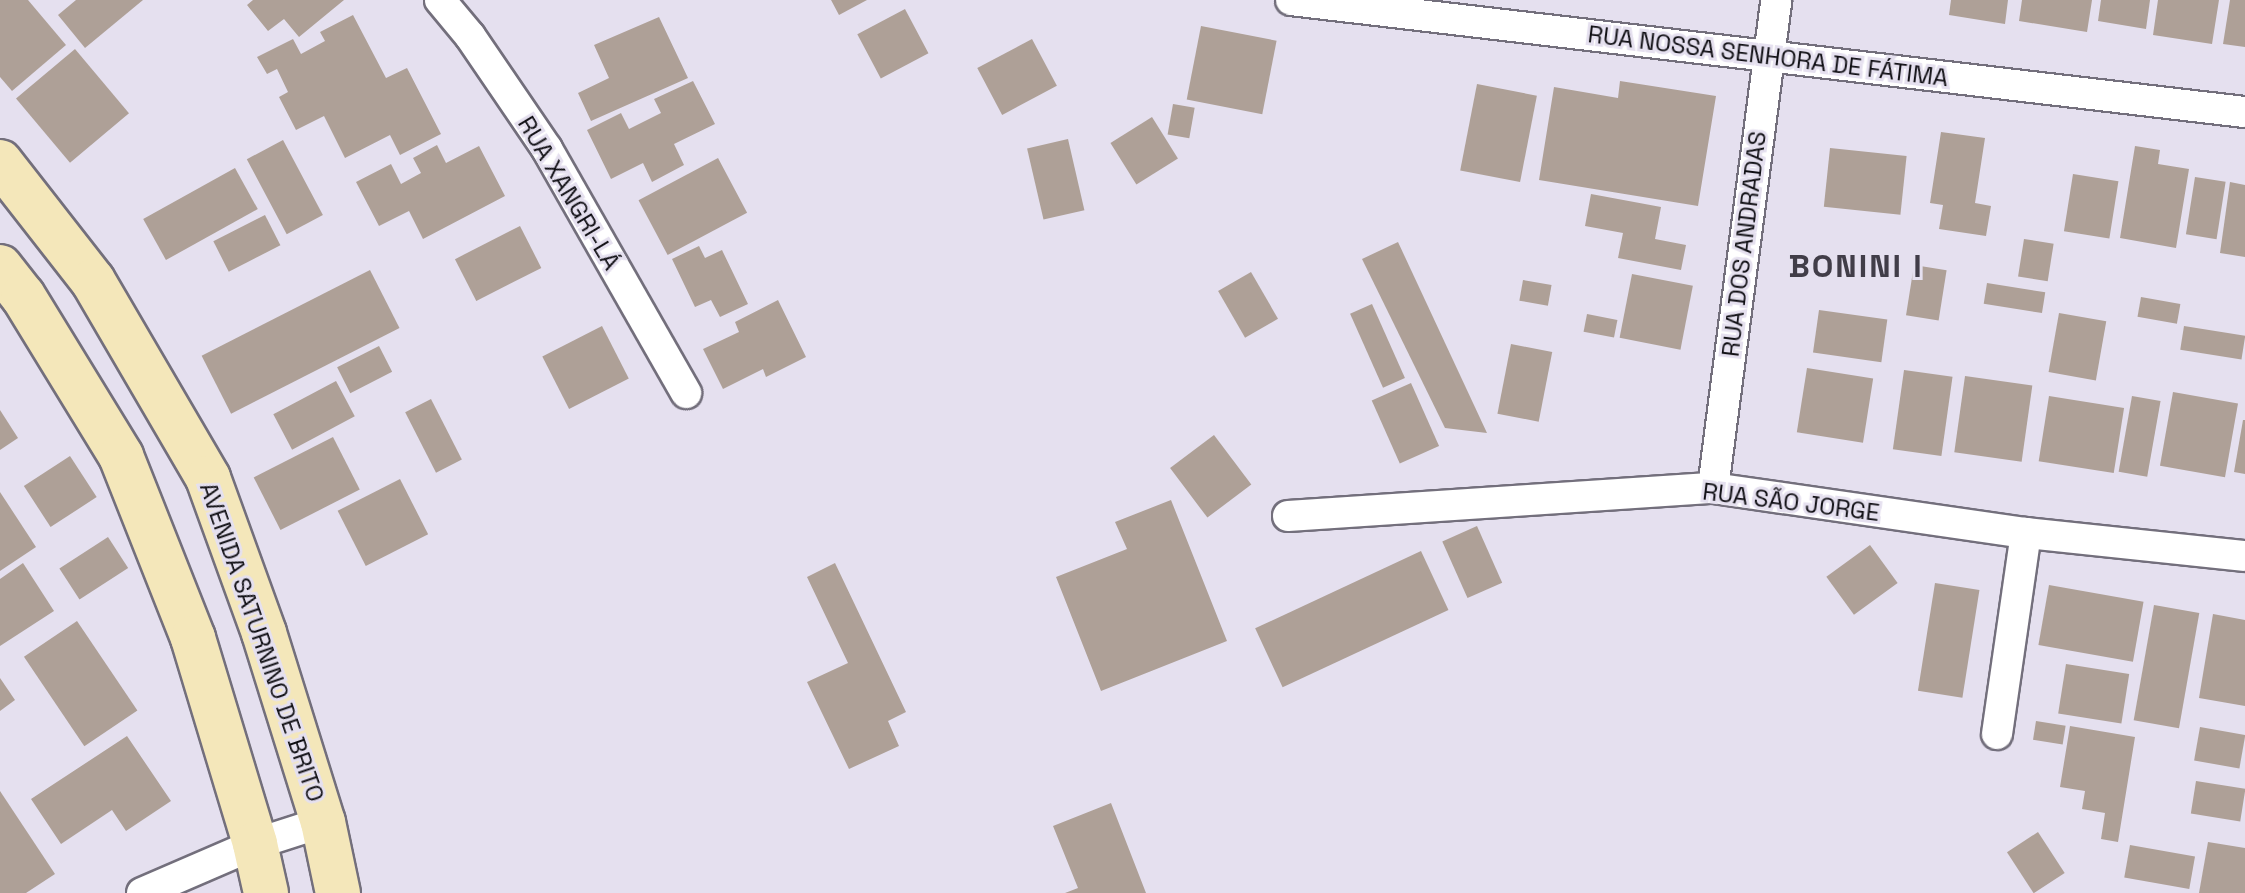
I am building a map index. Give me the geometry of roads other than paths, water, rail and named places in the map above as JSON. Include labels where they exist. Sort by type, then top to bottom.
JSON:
[{"type":"main road","name":"AVENIDA SATURNINO DE BRITO","points":[[0,162],[93,281],[208,478],[264,633],[323,822],[338,893]]},
{"type":"main road","points":[[0,267],[23,296],[121,456],[193,638],[255,844],[266,893]]},
{"type":"street","name":"RUA XANGRI-LÁ","points":[[440,0],[470,36],[547,149],[686,393]]},
{"type":"street","name":"RUA NOSSA SENHORA DE FÁTIMA","points":[[1291,0],[2245,112]]},
{"type":"street","name":"RUA DOS ANDRADAS","points":[[1713,488],[1776,0]]},
{"type":"street","name":"RUA SÃO JORGE","points":[[1288,516],[1713,488],[2026,533],[2245,556]]},
{"type":"street","points":[[1997,734],[2026,533]]},
{"type":"street","points":[[142,893],[255,844],[323,822]]},
{"type":"district","name":"BONINI I","points":[[1856,266]]}]
